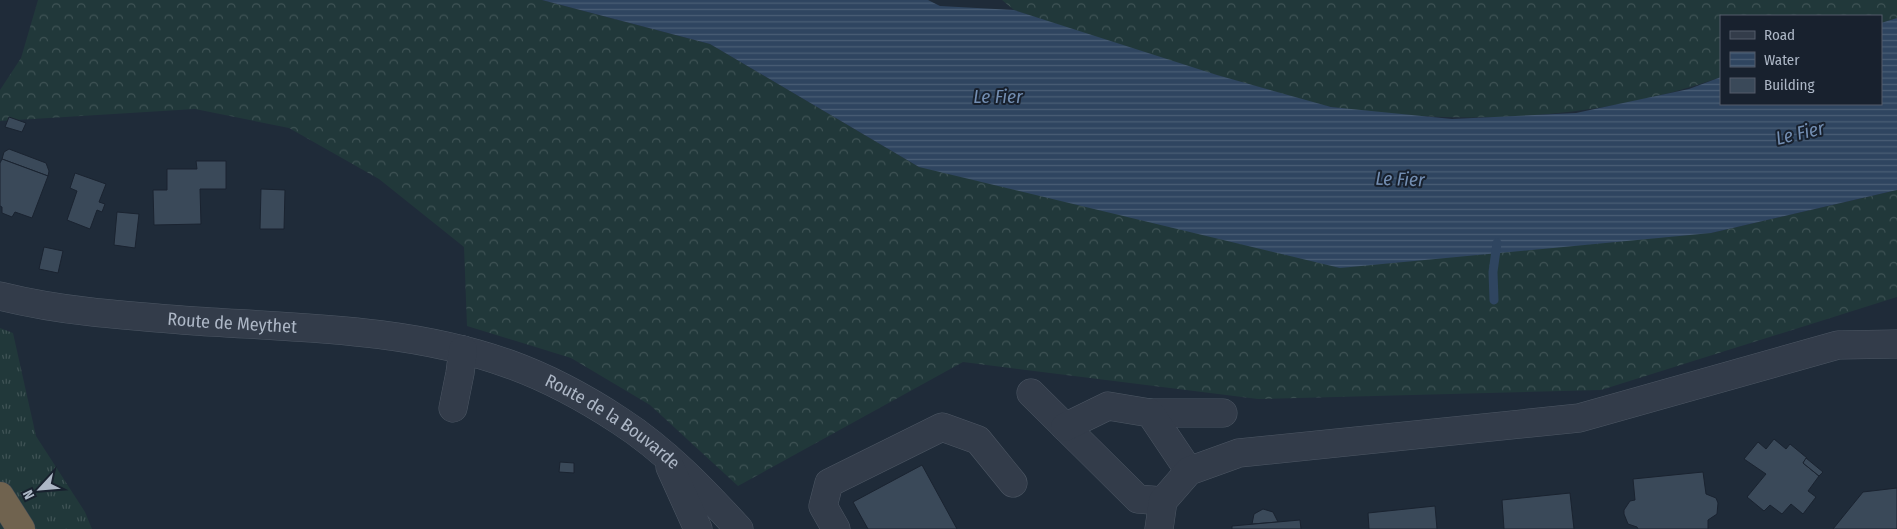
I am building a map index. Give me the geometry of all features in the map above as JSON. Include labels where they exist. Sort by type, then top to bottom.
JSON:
[{"type":"highway","points":[[0,496],[22,529]]},
{"type":"street","name":"Route de Meythet","points":[[0,296],[63,309],[113,315],[364,333],[462,350]]},
{"type":"street","points":[[1159,529],[1163,501],[1189,471],[1239,453],[1580,418],[1838,345],[1897,344]]},
{"type":"street","points":[[453,408],[462,350]]},
{"type":"street","name":"Route de la Bouvarde","points":[[462,350],[542,377],[621,422],[665,456],[703,491],[739,529]]},
{"type":"street","points":[[1030,393],[1138,499],[1163,501]]},
{"type":"street","points":[[1064,426],[1108,406],[1150,413],[1223,413]]},
{"type":"street","points":[[1150,413],[1189,471]]},
{"type":"street","points":[[836,529],[823,506],[829,483],[942,427],[978,440],[1013,482]]},
{"type":"street","points":[[665,456],[698,529]]},
{"type":"green space","points":[[38,0],[542,0],[710,44],[919,167],[1711,233],[1897,190],[1897,297],[1601,390],[1258,399],[963,362],[738,486],[650,405],[571,358],[467,326],[464,247],[379,179],[289,128],[195,109],[0,121],[0,90],[21,58]]},
{"type":"green space","points":[[1002,0],[1897,0],[1897,18],[1882,23],[1882,15],[1720,15],[1720,77],[1674,92],[1578,111],[1528,116],[1479,117],[1429,117],[1380,113],[1312,103],[1189,67],[1014,10]]},
{"type":"green space","points":[[0,328],[13,333],[36,436],[85,512],[92,529],[0,529]]},
{"type":"water","name":"Le Fier","points":[[542,0],[928,0],[940,6],[1014,10],[1217,75],[1331,107],[1452,119],[1576,113],[1689,89],[1720,77],[1720,105],[1882,105],[1882,23],[1897,18],[1897,190],[1711,233],[1340,268],[919,167],[710,44]]},
{"type":"building","points":[[9,117],[26,123],[22,132],[5,127]]},
{"type":"building","points":[[9,149],[46,163],[49,171],[48,176],[2,159],[4,152]]},
{"type":"building","points":[[2,159],[48,176],[32,218],[15,212],[12,217],[2,213],[2,207],[0,206],[0,163]]},
{"type":"building","points":[[196,161],[226,161],[226,189],[200,189],[201,224],[154,225],[153,190],[167,190],[167,169],[197,169]]},
{"type":"building","points":[[75,173],[106,184],[99,202],[105,204],[102,212],[97,210],[90,229],[67,220],[77,191],[70,188]]},
{"type":"building","points":[[261,189],[285,190],[284,229],[260,229]]},
{"type":"building","points":[[117,212],[139,214],[135,248],[114,245]]},
{"type":"building","points":[[44,247],[63,251],[58,273],[39,269]]},
{"type":"building","points":[[1774,439],[1786,449],[1790,444],[1807,458],[1803,463],[1819,476],[1808,491],[1816,497],[1803,514],[1791,504],[1782,514],[1770,505],[1764,511],[1747,497],[1766,474],[1744,459],[1758,442],[1766,449]]},
{"type":"building","points":[[1806,458],[1823,472],[1819,476],[1803,463]]},
{"type":"building","points":[[560,462],[574,463],[574,473],[559,472]]},
{"type":"building","points":[[922,465],[957,529],[868,529],[853,502]]},
{"type":"building","points":[[1703,472],[1706,494],[1716,498],[1718,503],[1717,514],[1708,520],[1708,529],[1638,529],[1628,524],[1624,510],[1630,501],[1635,500],[1633,479]]},
{"type":"building","points":[[1897,488],[1897,529],[1833,529],[1863,492]]},
{"type":"building","points":[[1570,493],[1574,529],[1504,529],[1502,500]]},
{"type":"building","points":[[1435,506],[1437,529],[1369,529],[1368,513]]},
{"type":"building","points":[[1263,509],[1273,512],[1278,522],[1252,524],[1254,514]]},
{"type":"building","points":[[1300,520],[1301,529],[1232,529],[1232,526]]},
{"type":"waterway","points":[[1494,300],[1493,272],[1497,243]]}]
